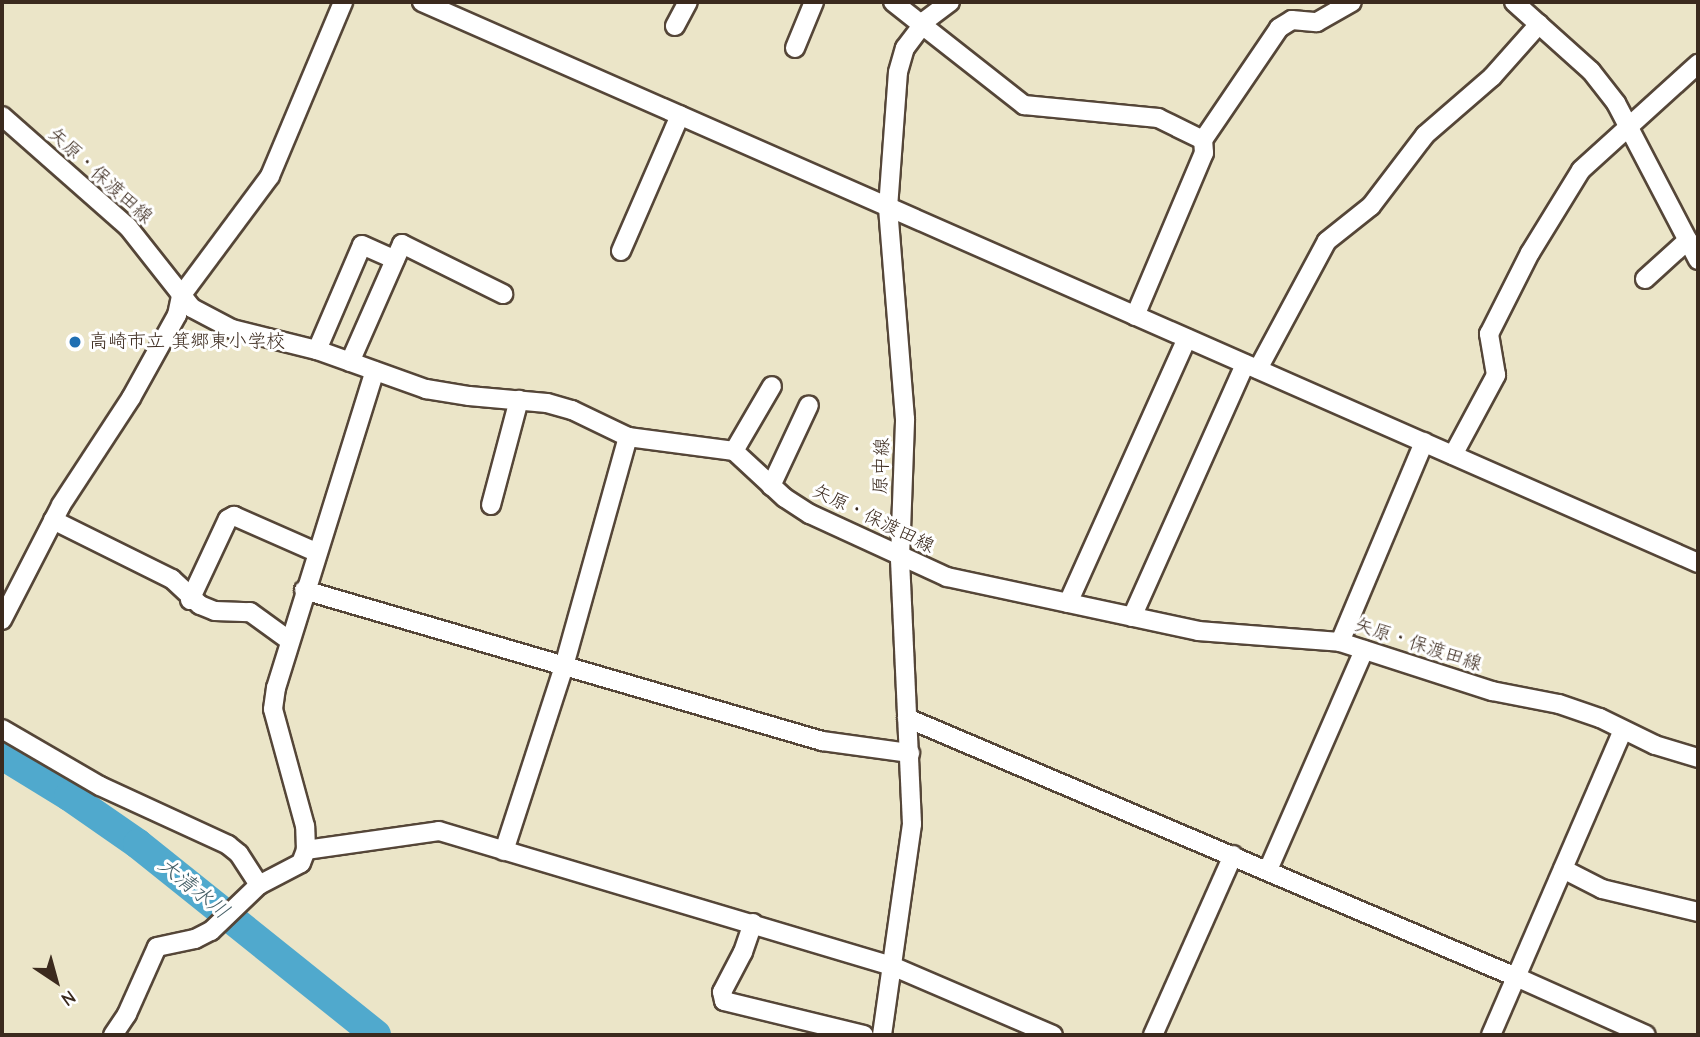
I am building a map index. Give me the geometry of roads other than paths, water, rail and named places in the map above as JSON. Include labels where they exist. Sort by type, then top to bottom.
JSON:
[{"type":"street","points":[[2,620],[53,520],[120,411],[131,398],[177,314],[181,296],[270,176],[343,2]]},
{"type":"street","points":[[422,2],[1698,563]]},
{"type":"street","points":[[675,26],[688,2]]},
{"type":"street","points":[[795,48],[814,2]]},
{"type":"street","points":[[893,2],[1024,105],[1158,118],[1203,140]]},
{"type":"street","name":"原中線","points":[[882,1035],[912,824],[900,558],[905,419],[888,208],[898,72],[905,48],[923,23],[950,2]]},
{"type":"street","points":[[1135,316],[1204,153],[1203,140],[1279,28],[1292,20],[1317,22],[1352,2]]},
{"type":"street","points":[[1514,2],[1591,71],[1629,126],[1698,260]]},
{"type":"street","points":[[1132,617],[1251,367],[1327,241],[1371,206],[1425,135],[1492,77],[1539,24]]},
{"type":"street","points":[[1453,455],[1496,375],[1489,334],[1530,253],[1581,170],[1698,64]]},
{"type":"street","name":"矢原・保渡田線","points":[[2,116],[128,227],[147,247],[192,308],[232,329],[317,350],[426,389],[547,403],[572,410],[628,437],[734,451],[771,486],[810,514],[900,558],[947,577],[1198,631],[1340,642],[1493,691],[1559,704],[1655,745],[1698,758]]},
{"type":"street","points":[[621,251],[680,116]]},
{"type":"street","points":[[1645,279],[1688,240]]},
{"type":"street","points":[[350,362],[402,244],[503,294]]},
{"type":"street","points":[[317,350],[362,245],[395,260]]},
{"type":"street","points":[[1068,603],[1187,338]]},
{"type":"street","points":[[113,1035],[127,1014],[157,947],[195,939],[220,923],[232,908],[259,885],[301,863],[306,850],[305,826],[273,709],[304,590],[375,371]]},
{"type":"street","points":[[734,451],[772,386]]},
{"type":"street","points":[[491,505],[519,400]]},
{"type":"street","points":[[771,486],[808,405]]},
{"type":"street","points":[[504,851],[564,666],[628,437]]},
{"type":"street","points":[[1340,642],[1424,442]]},
{"type":"street","points":[[190,600],[228,519],[234,516],[316,552]]},
{"type":"street","points":[[53,520],[172,579],[190,600],[215,611],[250,612],[290,641]]},
{"type":"street","points":[[304,590],[822,741],[910,753]]},
{"type":"street","points":[[1268,870],[1364,650]]},
{"type":"street","points":[[907,718],[1268,870],[1646,1035]]},
{"type":"street","points":[[2,729],[100,786],[228,845],[239,854],[259,885]]},
{"type":"street","points":[[1491,1035],[1623,730]]},
{"type":"street","points":[[306,850],[439,831],[892,966],[1054,1035]]},
{"type":"street","points":[[1153,1035],[1233,855]]},
{"type":"street","points":[[1563,869],[1602,889],[1698,912]]},
{"type":"street","points":[[753,923],[743,952],[722,992],[724,1001],[803,1029],[864,1035]]},
{"type":"waterway","name":"大清水川","points":[[2,755],[69,796],[138,844],[376,1035]]},
{"type":"place","name":"高崎市立 箕郷東小学校","points":[[75,342]]}]
